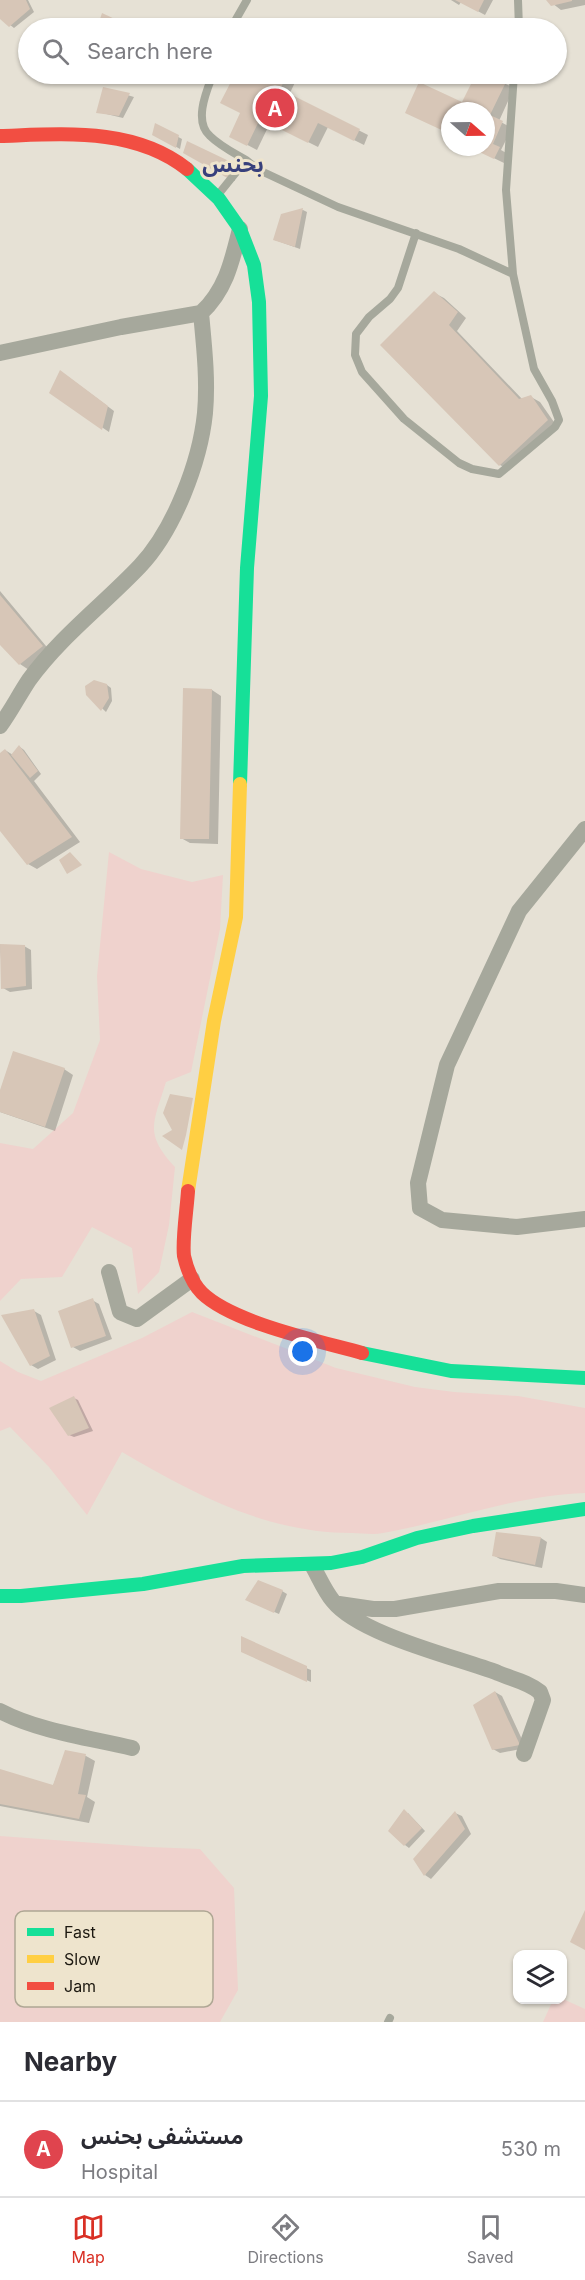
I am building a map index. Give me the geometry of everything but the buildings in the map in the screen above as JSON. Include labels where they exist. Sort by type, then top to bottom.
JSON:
[{"type":"main road","points":[[0,136],[67,134],[126,140],[170,156],[217,196],[240,229],[254,266],[259,302],[261,396],[247,568],[236,917],[213,1031],[188,1192],[184,1256],[192,1279],[201,1293],[217,1305],[273,1328],[368,1355],[451,1371],[585,1378]]},
{"type":"main road","points":[[0,1596],[143,1584],[243,1566],[312,1565],[362,1557],[417,1538],[473,1526],[585,1509]]},
{"type":"street","points":[[0,353],[121,327],[201,313],[210,305],[223,285],[231,265],[240,229]]},
{"type":"street","points":[[0,726],[29,680],[66,639],[139,567],[156,548],[169,526],[193,463],[205,412],[201,313]]},
{"type":"street","points":[[585,829],[519,911],[447,1065],[418,1183],[420,1208],[442,1220],[517,1227],[585,1219]]},
{"type":"street","points":[[109,1272],[120,1312],[137,1319],[192,1279]]},
{"type":"street","points":[[312,1565],[334,1603],[362,1622],[395,1638],[473,1663],[540,1692],[543,1700],[524,1754]]},
{"type":"street","points":[[334,1603],[373,1609],[395,1609],[499,1591],[556,1591],[585,1595]]},
{"type":"street","points":[[0,1711],[11,1717],[42,1726],[132,1748]]},
{"type":"lane","points":[[237,18],[247,0]]},
{"type":"lane","points":[[518,0],[519,18]]},
{"type":"lane","points":[[210,84],[203,106],[203,122],[208,135],[259,170],[338,207],[468,252],[513,274]]},
{"type":"lane","points":[[416,233],[398,288],[390,299],[369,317],[356,334],[355,355],[362,372],[404,419],[459,464],[499,474],[555,427],[559,420],[552,401],[534,369],[513,274],[506,190],[513,84]]},
{"type":"lane","points":[[217,196],[246,160]]},
{"type":"shaded area","points":[[109,852],[141,869],[192,882],[223,875],[220,929],[191,1072],[166,1082],[155,1118],[155,1136],[158,1145],[175,1167],[169,1225],[159,1272],[138,1294],[132,1248],[92,1227],[62,1277],[21,1279],[0,1301],[0,1143],[33,1149],[73,1113],[100,1040],[97,976]]},
{"type":"shaded area","points":[[192,1312],[336,1368],[415,1387],[518,1396],[585,1408],[585,1493],[534,1498],[379,1534],[320,1531],[290,1526],[232,1508],[176,1482],[122,1452],[87,1515],[49,1467],[10,1427],[0,1431],[0,1361],[18,1372],[41,1381],[142,1338]]},
{"type":"shaded area","points":[[0,1836],[200,1849],[234,1888],[238,1990],[220,2022],[0,2022]]},
{"type":"shaded area","points":[[567,2001],[585,2009],[585,2022],[543,2022],[551,2004],[567,2004]]},
{"type":"traffic: fast","points":[[187,169],[219,199],[240,229],[254,265],[259,302],[261,396],[247,568],[240,784]]},
{"type":"traffic: fast","points":[[362,1353],[451,1371],[585,1378]]},
{"type":"traffic: fast","points":[[0,1596],[143,1584],[243,1566],[331,1563],[362,1557],[417,1538],[473,1526],[585,1509]]},
{"type":"traffic: slow","points":[[188,1191],[214,1021],[236,917],[240,784]]},
{"type":"traffic: jam","points":[[0,136],[73,134],[121,140],[166,155],[187,169]]},
{"type":"traffic: jam","points":[[188,1191],[184,1256],[191,1276],[202,1293],[216,1304],[255,1322],[362,1353]]},
{"type":"place","name":"مستشفى بحنس","points":[[275,108]]},
{"type":"district","name":"بحنس","points":[[233,164]]}]
